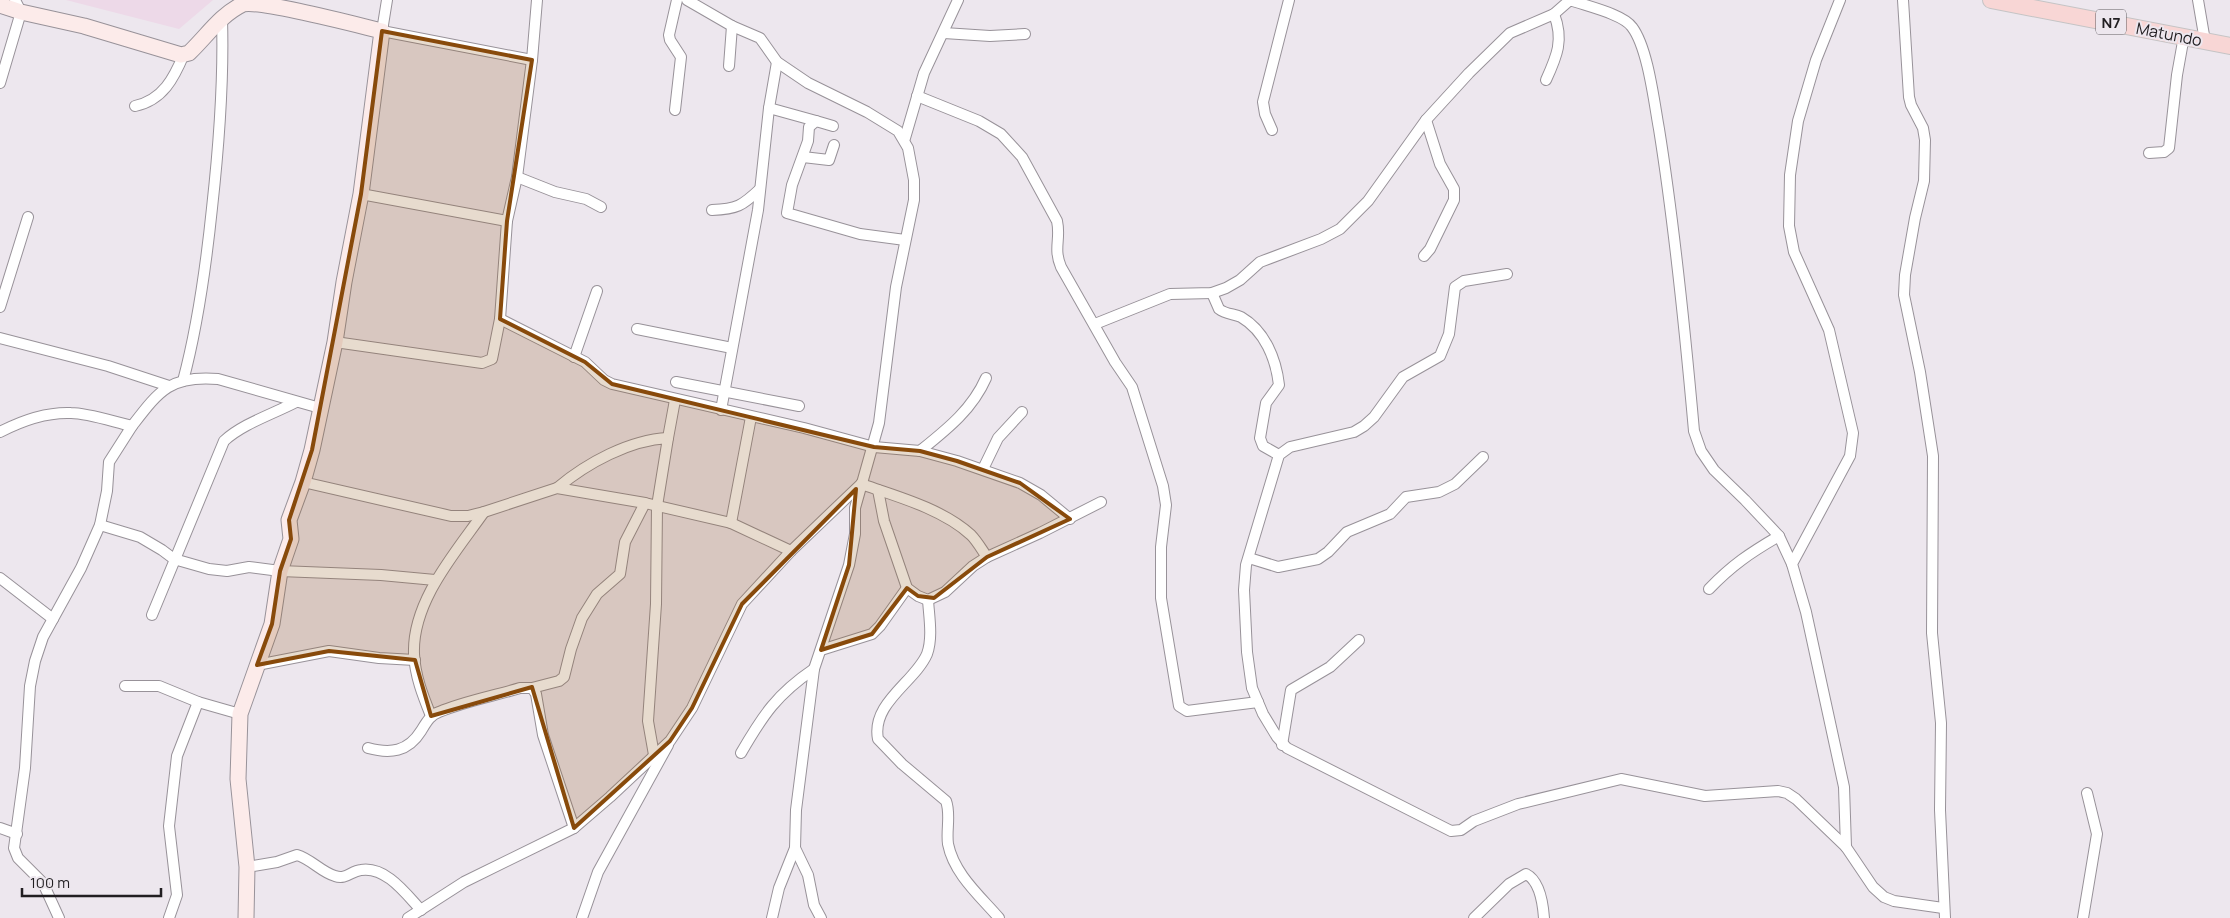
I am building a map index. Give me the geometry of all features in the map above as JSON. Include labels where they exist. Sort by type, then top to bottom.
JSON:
[{"type":"main road","name":"Matundo","points":[[1991,0],[2230,46]]},
{"type":"street","points":[[246,918],[247,867],[238,779],[240,714],[272,624],[280,571],[291,539],[289,520],[303,482],[334,342],[361,194],[387,0]]},
{"type":"street","points":[[334,342],[486,363],[494,355],[500,319],[508,221],[517,177],[532,60],[536,0]]},
{"type":"street","points":[[675,110],[681,57],[670,40],[669,35],[677,0]]},
{"type":"street","points":[[687,0],[732,26],[760,38],[777,62],[808,83],[892,126],[904,138],[912,160],[914,180],[914,200],[896,287],[879,423],[874,447],[855,508],[855,534],[849,565],[814,669],[796,810],[795,848],[779,888],[772,918]]},
{"type":"street","points":[[904,138],[924,73],[958,0]]},
{"type":"street","points":[[1272,130],[1265,114],[1263,102],[1289,0]]},
{"type":"street","points":[[1095,324],[1170,294],[1212,293],[1234,284],[1260,262],[1322,239],[1340,229],[1368,200],[1426,120],[1468,72],[1504,38],[1517,29],[1554,14],[1570,0],[1623,18],[1631,24],[1637,34],[1651,84],[1672,212],[1694,431],[1701,451],[1714,470],[1746,500],[1779,536],[1792,564],[1806,612],[1844,787],[1846,847]]},
{"type":"street","points":[[1792,564],[1850,456],[1853,445],[1853,433],[1829,330],[1794,252],[1790,226],[1790,175],[1798,121],[1816,60],[1840,0]]},
{"type":"street","points":[[1508,274],[1464,280],[1455,287],[1449,334],[1440,356],[1403,377],[1374,417],[1364,426],[1354,432],[1290,447],[1279,455],[1245,569],[1244,590],[1247,652],[1252,688],[1282,744],[1451,831],[1461,830],[1474,821],[1518,804],[1625,778],[1705,796],[1778,791],[1787,793],[1796,799],[1846,847],[1872,887],[1884,897],[1944,913],[1940,810],[1941,724],[1932,633],[1933,456],[1920,372],[1904,295],[1905,275],[1914,218],[1924,181],[1925,140],[1923,128],[1909,97],[1903,0]]},
{"type":"street","points":[[2198,0],[2205,41]]},
{"type":"street","points":[[0,5],[18,6],[179,55],[193,48],[206,33],[243,4],[258,2],[382,31],[532,60]]},
{"type":"street","points":[[0,84],[18,6]]},
{"type":"street","points":[[1546,80],[1558,54],[1558,28],[1554,14]]},
{"type":"street","points":[[184,381],[207,252],[214,194],[222,110],[222,19]]},
{"type":"street","points":[[730,66],[732,26]]},
{"type":"street","points":[[944,33],[990,36],[1025,34]]},
{"type":"street","points":[[2149,153],[2164,152],[2169,148],[2177,74],[2184,36]]},
{"type":"street","points":[[135,106],[155,97],[168,86],[184,54]]},
{"type":"street","points":[[720,410],[758,210],[769,108],[777,62]]},
{"type":"street","points":[[917,96],[995,129],[1022,157],[1057,221],[1057,256],[1061,267],[1136,396],[1165,496],[1161,547],[1161,598],[1179,706],[1187,711],[1258,702]]},
{"type":"street","points":[[769,108],[834,126]]},
{"type":"street","points":[[1424,256],[1454,200],[1454,189],[1440,164],[1426,120]]},
{"type":"street","points":[[816,121],[809,126],[803,157],[792,184],[787,213],[860,234],[905,240]]},
{"type":"street","points":[[803,157],[829,160],[834,145]]},
{"type":"street","points":[[517,177],[555,192],[586,199],[601,207]]},
{"type":"street","points":[[712,210],[736,208],[743,205],[760,189]]},
{"type":"street","points":[[361,194],[508,221]]},
{"type":"street","points":[[0,307],[13,260],[28,217]]},
{"type":"street","points":[[574,357],[597,291]]},
{"type":"street","points":[[1212,293],[1219,309],[1242,318],[1259,332],[1273,357],[1279,385],[1266,403],[1260,438],[1262,446],[1279,455]]},
{"type":"street","points":[[500,319],[588,365],[604,380],[612,384],[675,400],[804,428],[874,447],[920,451],[983,469],[1029,488],[1070,519]]},
{"type":"street","points":[[637,329],[732,348]]},
{"type":"street","points":[[0,338],[108,366],[169,386]]},
{"type":"street","points":[[920,451],[966,411],[977,396],[986,378]]},
{"type":"street","points":[[59,918],[42,883],[15,854],[25,768],[30,686],[35,661],[52,619],[81,568],[100,525],[107,491],[109,462],[132,426],[157,394],[169,386],[184,381],[218,379],[320,408]]},
{"type":"street","points":[[676,382],[799,406]]},
{"type":"street","points":[[654,754],[648,721],[656,604],[657,506],[675,400]]},
{"type":"street","points":[[152,615],[224,441],[234,432],[296,402]]},
{"type":"street","points":[[983,469],[998,438],[1022,412]]},
{"type":"street","points":[[0,432],[28,420],[51,414],[72,413],[132,426]]},
{"type":"street","points":[[731,523],[751,417]]},
{"type":"street","points":[[303,482],[451,516],[468,516],[557,488],[590,463],[654,439],[668,438]]},
{"type":"street","points":[[1248,558],[1278,566],[1318,558],[1328,552],[1347,532],[1390,514],[1406,497],[1439,492],[1455,484],[1483,457]]},
{"type":"street","points":[[861,484],[919,504],[951,521],[971,535],[987,557]]},
{"type":"street","points":[[582,918],[598,872],[670,741],[692,708],[742,604],[791,551],[861,484]]},
{"type":"street","points":[[557,488],[645,503],[731,523],[791,551]]},
{"type":"street","points":[[878,490],[884,521],[907,588],[928,600],[945,592],[973,566],[987,557],[1070,519],[1101,502]]},
{"type":"street","points":[[368,748],[388,752],[406,747],[414,741],[431,716],[437,712],[520,688],[532,688],[564,677],[582,618],[597,594],[620,574],[625,542],[645,503]]},
{"type":"street","points":[[431,716],[422,693],[415,660],[415,638],[423,607],[435,580],[484,512]]},
{"type":"street","points":[[100,525],[140,537],[174,559],[227,571],[249,567],[280,571],[381,575],[435,580]]},
{"type":"street","points":[[1710,589],[1742,558],[1779,536]]},
{"type":"street","points":[[0,578],[52,619]]},
{"type":"street","points":[[821,650],[872,634],[880,626],[907,588]]},
{"type":"street","points":[[928,600],[930,637],[928,652],[923,663],[884,710],[877,726],[878,738],[902,764],[946,801],[948,843],[953,859],[964,879],[999,918]]},
{"type":"street","points":[[1282,744],[1291,690],[1330,667],[1359,640]]},
{"type":"street","points":[[257,665],[329,651],[379,658],[415,660]]},
{"type":"street","points":[[741,753],[758,723],[773,703],[791,685],[814,669]]},
{"type":"street","points":[[126,686],[159,686],[198,702],[240,714]]},
{"type":"street","points":[[532,688],[536,694],[544,735],[574,828]]},
{"type":"street","points":[[169,918],[176,895],[169,826],[177,756],[198,702]]},
{"type":"street","points":[[408,918],[464,882],[574,828],[670,741]]},
{"type":"street","points":[[2083,918],[2098,834],[2087,793]]},
{"type":"street","points":[[0,828],[17,834]]},
{"type":"street","points":[[795,848],[808,875],[814,905],[821,918]]},
{"type":"street","points":[[247,867],[277,862],[297,855],[336,876],[344,877],[358,870],[372,871],[394,882],[421,910]]},
{"type":"street","points":[[1474,918],[1509,884],[1526,874],[1534,881],[1541,900],[1544,918]]},
{"type":"highlighted area","points":[[382,31],[532,60],[507,221],[500,319],[585,362],[612,384],[874,447],[920,451],[957,461],[1020,483],[1070,519],[987,557],[934,598],[918,596],[907,588],[872,634],[821,650],[849,565],[856,489],[742,604],[692,708],[670,741],[574,828],[532,687],[431,716],[415,660],[329,651],[257,665],[272,624],[280,571],[291,539],[289,520],[312,450],[361,194]]},
{"type":"shaded area","points":[[66,0],[213,0],[179,29]]}]
